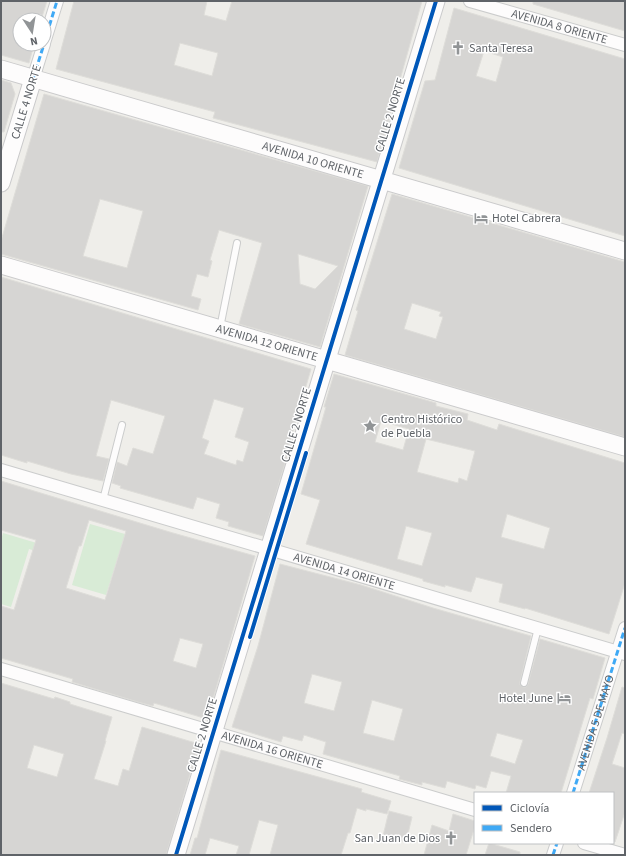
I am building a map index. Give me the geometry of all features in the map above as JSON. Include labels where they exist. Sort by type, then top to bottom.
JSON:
[{"type":"main road","name":"CALLE 2 NORTE","points":[[176,855],[436,1]]},
{"type":"main road","name":"AVENIDA 10 ORIENTE","points":[[1,69],[625,251]]},
{"type":"main road","name":"CALLE 4 NORTE","points":[[1,184],[33,79]]},
{"type":"main road","name":"AVENIDA 12 ORIENTE","points":[[1,265],[625,447]]},
{"type":"street","name":"CALLE 4 NORTE","points":[[52,17],[57,1]]},
{"type":"street","name":"AVENIDA 8 ORIENTE","points":[[470,1],[625,45]]},
{"type":"street","name":"CALLE 4 NORTE","points":[[33,79],[41,52]]},
{"type":"street","name":"AVENIDA 14 ORIENTE","points":[[1,470],[621,653]]},
{"type":"street","name":"AVENIDA 5 DE MAYO","points":[[573,792],[621,653],[625,628]]},
{"type":"street","name":"AVENIDA 16 ORIENTE","points":[[1,669],[474,810]]},
{"type":"street","points":[[553,855],[557,844]]},
{"type":"street","points":[[587,844],[625,855]]},
{"type":"lane","points":[[220,330],[237,242]]},
{"type":"lane","points":[[103,500],[122,425]]},
{"type":"lane","points":[[524,683],[538,628]]},
{"type":"green space","points":[[90,524],[125,534],[106,595],[72,585]]},
{"type":"green space","points":[[3,533],[40,544],[43,553],[29,549],[11,607],[1,604],[1,540]]},
{"type":"building","points":[[1,1],[47,1],[44,12],[12,12],[12,52],[32,52],[29,63],[1,55]]},
{"type":"building","points":[[74,1],[207,1],[204,15],[226,21],[232,1],[422,1],[377,162],[213,118],[215,112],[56,69]],"holes":[[[180,43],[218,53],[212,76],[174,65]]]},
{"type":"building","points":[[533,1],[625,1],[625,31],[533,4]]},
{"type":"building","points":[[454,8],[625,59],[625,236],[399,168],[425,81],[435,80]],"holes":[[[484,51],[503,57],[496,82],[476,76]]]},
{"type":"building","points":[[1,80],[11,83],[15,94],[4,132],[1,132]]},
{"type":"building","points":[[44,94],[368,186],[320,347],[239,324],[262,243],[219,230],[210,260],[212,261],[208,277],[197,274],[191,296],[201,299],[198,310],[1,254],[1,241]],"holes":[[[100,199],[143,211],[127,268],[83,256]],[[298,254],[338,266],[315,289],[300,284]]]},
{"type":"building","points":[[392,194],[625,262],[625,437],[345,355],[358,311],[356,310]],"holes":[[[412,303],[441,312],[439,316],[443,317],[436,339],[404,329]]]},
{"type":"building","points":[[1,277],[311,369],[288,449],[289,450],[263,536],[228,526],[229,522],[216,518],[220,504],[197,497],[193,509],[120,488],[121,486],[112,483],[117,462],[127,466],[133,448],[153,454],[165,416],[111,400],[96,456],[109,459],[103,481],[71,474],[27,461],[27,463],[1,455]],"holes":[[[214,399],[244,408],[235,437],[249,442],[243,462],[237,460],[236,465],[204,454],[209,441],[202,438]]]},
{"type":"building","points":[[334,374],[436,403],[436,406],[468,414],[467,420],[497,430],[499,424],[625,463],[625,583],[609,634],[525,608],[499,602],[503,584],[476,577],[471,592],[445,585],[445,587],[306,544],[320,500],[301,494],[326,407],[324,407]],"holes":[[[381,421],[409,429],[403,450],[375,442]],[[426,439],[475,451],[467,481],[459,478],[458,483],[417,472]],[[507,514],[550,528],[544,549],[501,537]],[[406,526],[432,533],[422,566],[397,559]]]},
{"type":"building","points":[[1,481],[255,556],[207,719],[154,703],[153,706],[138,702],[72,682],[73,679],[1,658],[1,606],[14,610],[36,540],[1,530]],"holes":[[[89,520],[126,531],[105,600],[66,588]],[[180,638],[203,644],[196,668],[173,661]]]},
{"type":"building","points":[[280,564],[361,585],[433,608],[531,636],[520,682],[520,685],[523,687],[526,687],[528,684],[540,639],[605,658],[593,699],[590,698],[561,792],[506,792],[511,776],[491,771],[486,788],[476,785],[475,789],[447,781],[445,788],[422,782],[422,785],[399,779],[400,776],[323,754],[326,742],[304,735],[302,741],[283,736],[281,742],[232,727],[258,646]],"holes":[[[312,674],[342,682],[334,711],[304,703]],[[372,700],[403,709],[394,741],[363,733]],[[497,733],[523,740],[515,764],[490,756]]]},
{"type":"building","points":[[1,683],[54,699],[55,697],[70,702],[70,704],[112,717],[94,779],[118,786],[123,769],[129,771],[142,727],[199,744],[166,855],[1,855]],"holes":[[[34,745],[64,754],[57,777],[27,768]]]},
{"type":"building","points":[[622,687],[625,688],[625,734],[622,733],[612,764],[625,768],[625,812],[615,842],[614,792],[589,792]]},
{"type":"building","points":[[221,750],[362,789],[361,792],[391,801],[387,814],[357,808],[350,833],[348,833],[341,855],[270,855],[278,825],[259,820],[249,855],[236,855],[239,846],[210,838],[205,855],[190,855],[195,838],[197,838]]},
{"type":"building","points":[[389,811],[412,817],[406,842],[383,836]]},
{"type":"building","name":"San Juan de Dios","points":[[453,814],[474,821],[474,829],[466,855],[424,855],[432,825],[449,831]]},
{"type":"building","points":[[489,844],[520,852],[520,855],[485,855]]},
{"type":"marked path","points":[[52,17],[57,1]]},
{"type":"marked path","points":[[33,79],[41,52]]},
{"type":"marked path","points":[[573,792],[625,628]]},
{"type":"marked path","points":[[553,855],[557,844]]},
{"type":"cycle path","points":[[176,855],[436,1]]},
{"type":"cycle path","points":[[250,637],[306,453]]},
{"type":"place","name":"Santa Teresa","points":[[458,48]]},
{"type":"place","name":"Hotel Cabrera","points":[[481,218]]},
{"type":"place","name":"Centro Histórico de Puebla","points":[[370,426]]},
{"type":"place","name":"Hotel June","points":[[564,698]]},
{"type":"place","name":"San Juan de Dios","points":[[451,838]]}]
